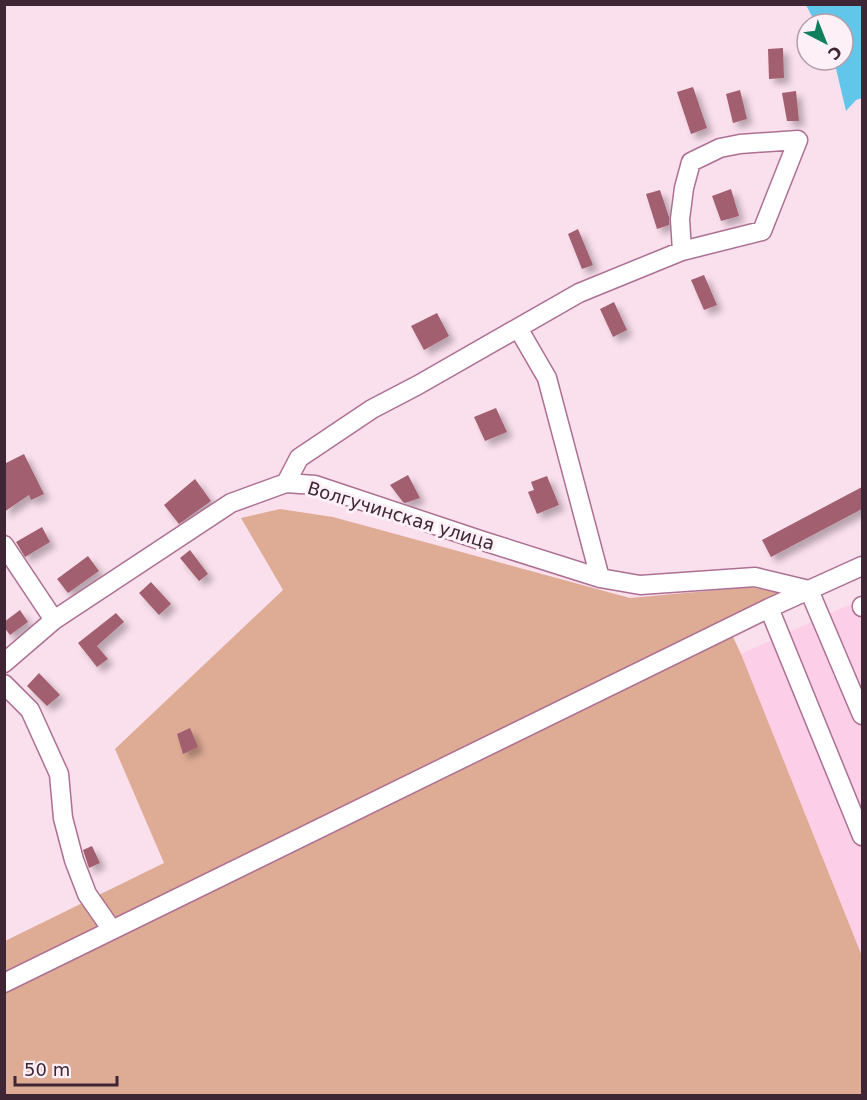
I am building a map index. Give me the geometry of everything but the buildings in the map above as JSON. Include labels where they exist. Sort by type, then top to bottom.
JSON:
[{"type":"street","points":[[286,483],[300,458],[372,409],[579,293],[682,251],[762,231],[798,140],[740,144],[720,148],[691,162],[684,188],[680,219],[682,251]]},
{"type":"street","points":[[518,328],[547,378],[600,578]]},
{"type":"street","name":"Волгучинская улица","points":[[4,663],[54,620],[231,503],[286,483],[315,484],[483,542],[600,578],[640,585],[755,577],[809,590]]},
{"type":"street","points":[[4,545],[54,620]]},
{"type":"street","points":[[4,983],[769,608],[862,566]]},
{"type":"street","points":[[809,590],[861,709]]},
{"type":"street","points":[[769,608],[862,836]]},
{"type":"street","points":[[4,684],[30,710],[59,774],[63,818],[74,860],[87,894],[112,930]]},
{"type":"shaded area","points":[[280,509],[333,517],[630,598],[750,587],[785,594],[726,622],[741,654],[862,956],[862,1095],[5,1096],[5,941],[164,863],[115,749],[283,590],[241,518]]},
{"type":"shaded area","points":[[862,599],[862,956],[741,654]]},
{"type":"water","points":[[806,5],[862,5],[862,98],[856,100],[846,111],[837,72],[855,72],[855,12],[810,12]]}]
